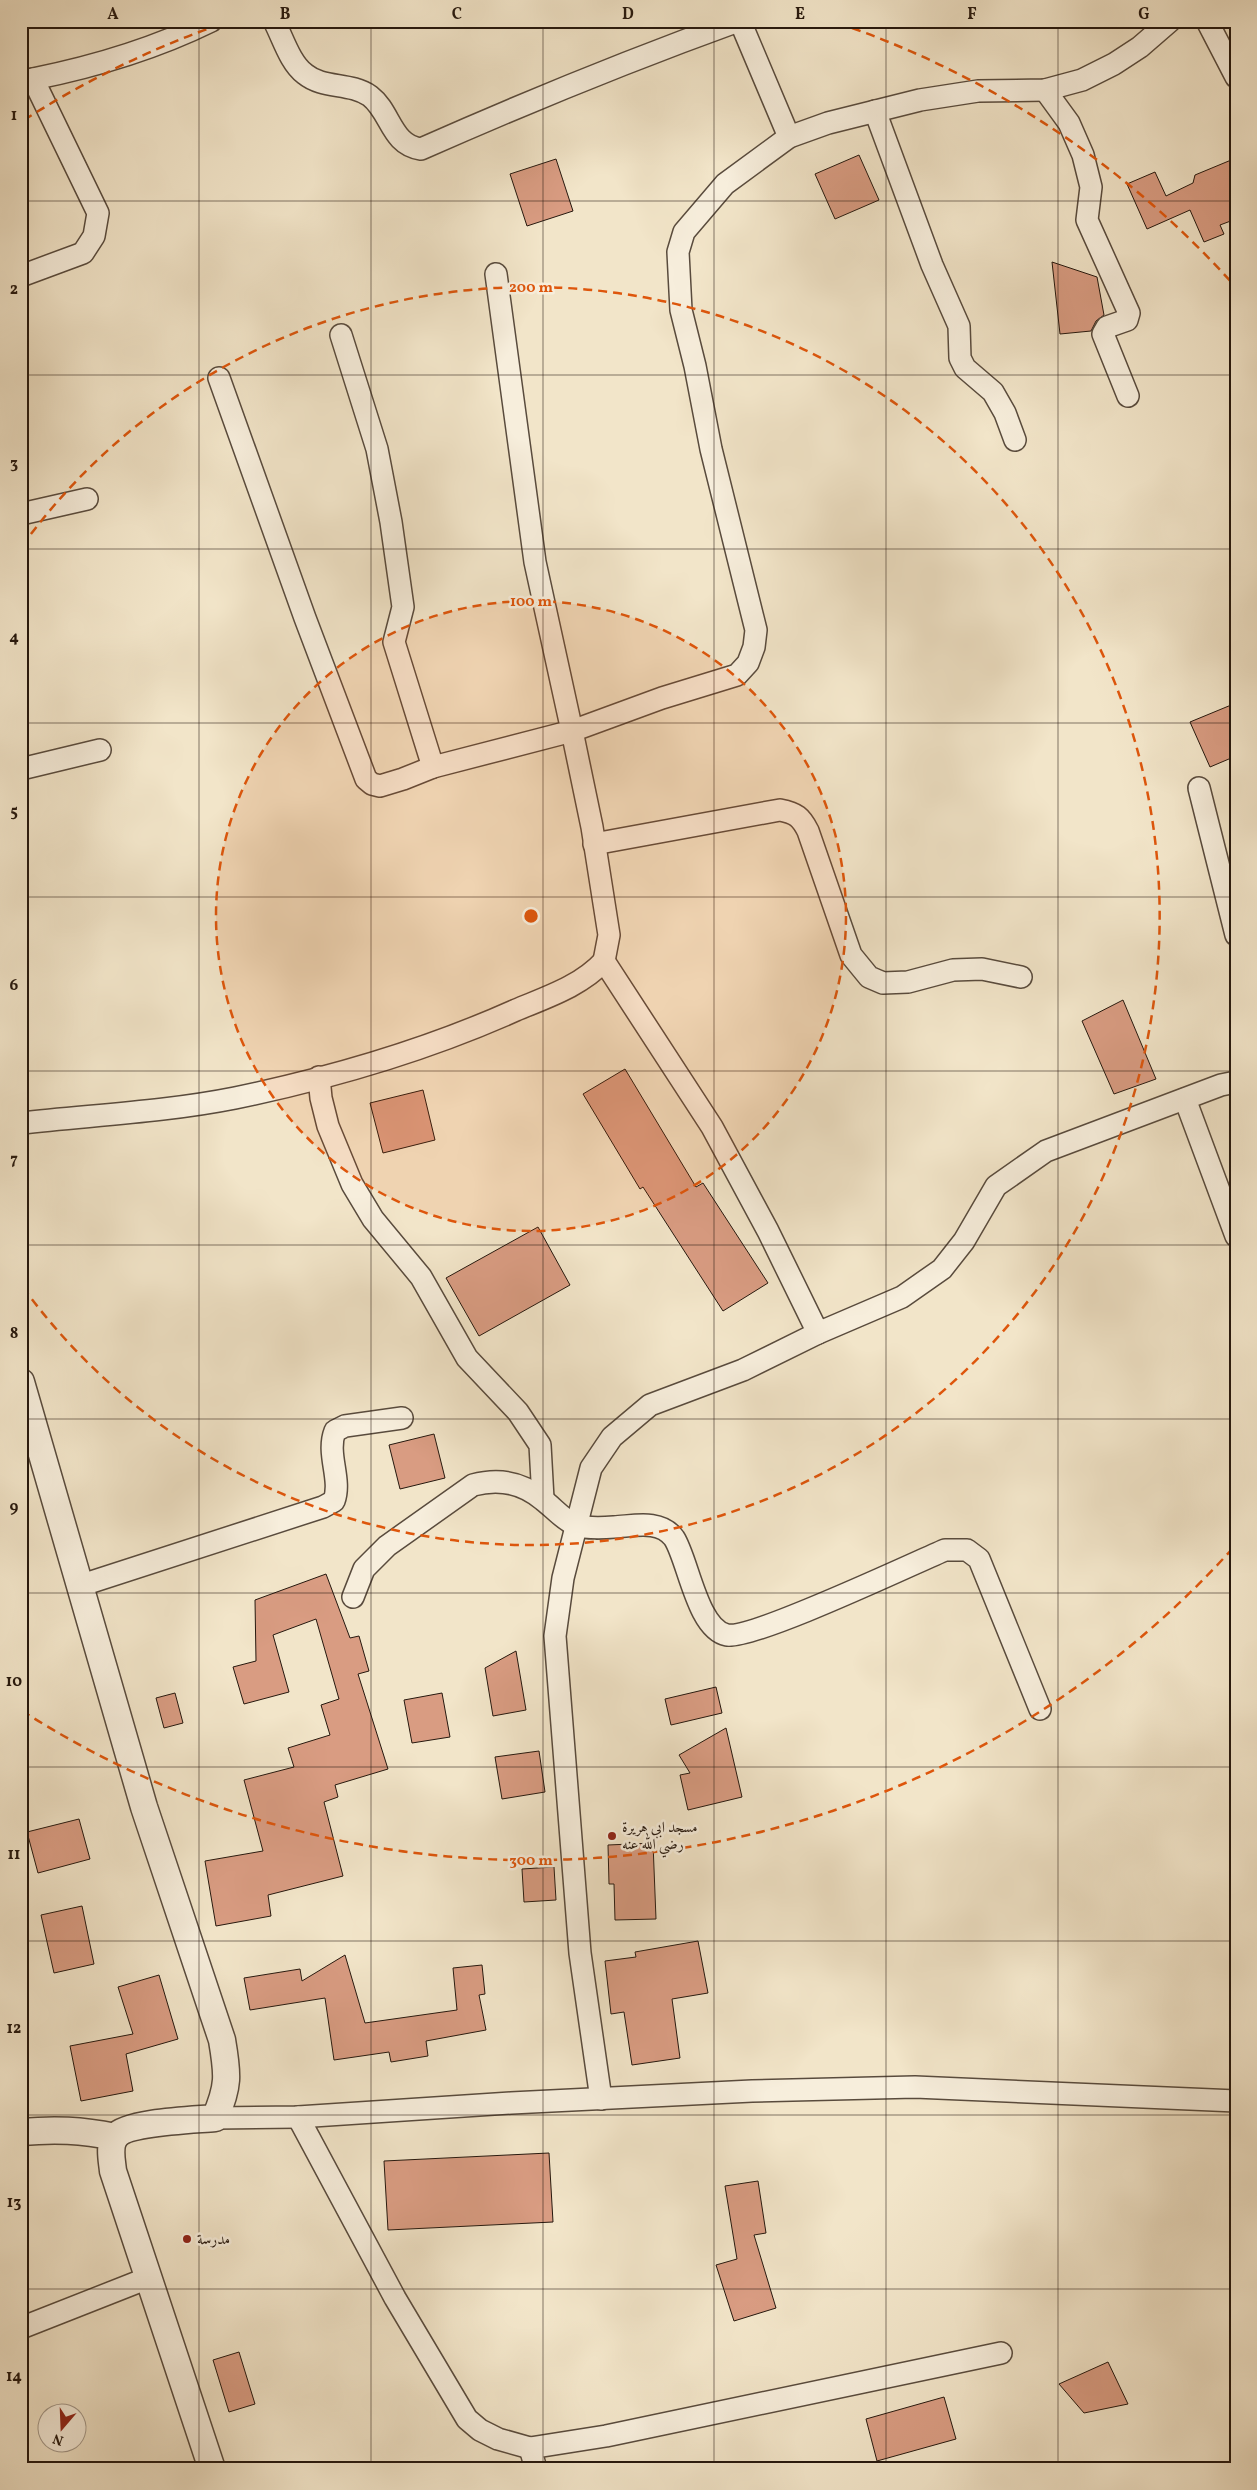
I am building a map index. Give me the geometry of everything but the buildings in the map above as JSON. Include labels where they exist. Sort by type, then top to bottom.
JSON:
[{"type":"street","points":[[21,276],[83,253],[94,236],[98,213],[27,81],[103,61],[190,32],[211,21]]},
{"type":"street","points":[[274,21],[298,67],[306,75],[322,82],[349,87],[370,96],[400,140],[412,148],[421,149],[543,94],[639,56],[739,21],[789,137]]},
{"type":"street","points":[[219,378],[305,618],[366,779],[372,784],[380,786],[404,779],[433,766],[572,732],[662,698],[737,675],[748,663],[754,648],[756,630],[713,459],[695,366],[681,310],[678,252],[684,232],[724,184],[789,137],[828,123],[920,100],[978,91],[1045,90],[1082,80],[1114,64],[1140,47],[1170,21]]},
{"type":"street","points":[[1207,21],[1236,77]]},
{"type":"street","points":[[1045,90],[1069,124],[1083,155],[1091,187],[1087,220],[1129,313],[1126,320],[1107,327],[1103,334],[1128,396]]},
{"type":"street","points":[[875,111],[932,265],[958,326],[960,358],[965,368],[993,392],[1005,413],[1015,440]]},
{"type":"street","points":[[21,1123],[171,1108],[234,1098],[319,1077],[461,1035],[572,986],[591,976],[604,961],[609,935],[594,844],[572,732],[535,562],[496,274]]},
{"type":"street","points":[[341,335],[377,448],[391,522],[403,607],[394,642],[433,766]]},
{"type":"street","points":[[21,514],[87,499]]},
{"type":"street","points":[[21,769],[100,750]]},
{"type":"street","points":[[1199,788],[1236,935]]},
{"type":"street","points":[[594,844],[780,810],[794,812],[808,831],[852,954],[869,977],[883,983],[908,982],[953,970],[982,969],[1021,977]]},
{"type":"street","points":[[604,961],[712,1127],[768,1231],[818,1333]]},
{"type":"street","points":[[319,1077],[321,1098],[328,1126],[352,1184],[373,1219],[421,1278],[467,1358],[518,1412],[540,1445],[542,1499]]},
{"type":"street","points":[[601,2099],[580,1953],[555,1636],[563,1578],[591,1468],[612,1436],[650,1405],[743,1370],[818,1333],[902,1297],[942,1269],[964,1241],[996,1186],[1046,1151],[1236,1082]]},
{"type":"street","points":[[1185,1099],[1236,1236]]},
{"type":"street","points":[[21,1382],[144,1807],[222,2040],[228,2070],[226,2094],[215,2118]]},
{"type":"street","points":[[79,1586],[323,1507],[334,1501],[338,1490],[333,1464],[332,1438],[335,1431],[345,1426],[402,1418]]},
{"type":"street","points":[[353,1597],[364,1569],[387,1546],[473,1485],[488,1481],[508,1481],[525,1488],[542,1499],[558,1514],[576,1525],[602,1528],[653,1525],[664,1529],[674,1539],[697,1601],[715,1628],[727,1635],[760,1629],[945,1550],[967,1550],[979,1559],[992,1587],[1040,1709]]},
{"type":"street","points":[[212,2469],[113,2170],[111,2150],[115,2137],[127,2128],[215,2118],[298,2117],[752,2091],[915,2086],[1236,2101]]},
{"type":"street","points":[[298,2117],[395,2298],[467,2418],[480,2430],[498,2439],[530,2448],[606,2436],[1001,2352]]},
{"type":"street","points":[[21,2132],[61,2129],[115,2137]]},
{"type":"street","points":[[21,2328],[148,2278]]},
{"type":"street","points":[[530,2448],[536,2469]]},
{"type":"place","name":"مسجد ابي هريرة رضي الله عنه","points":[[612,1836]]},
{"type":"place","name":"مدرسة","points":[[187,2239]]}]
